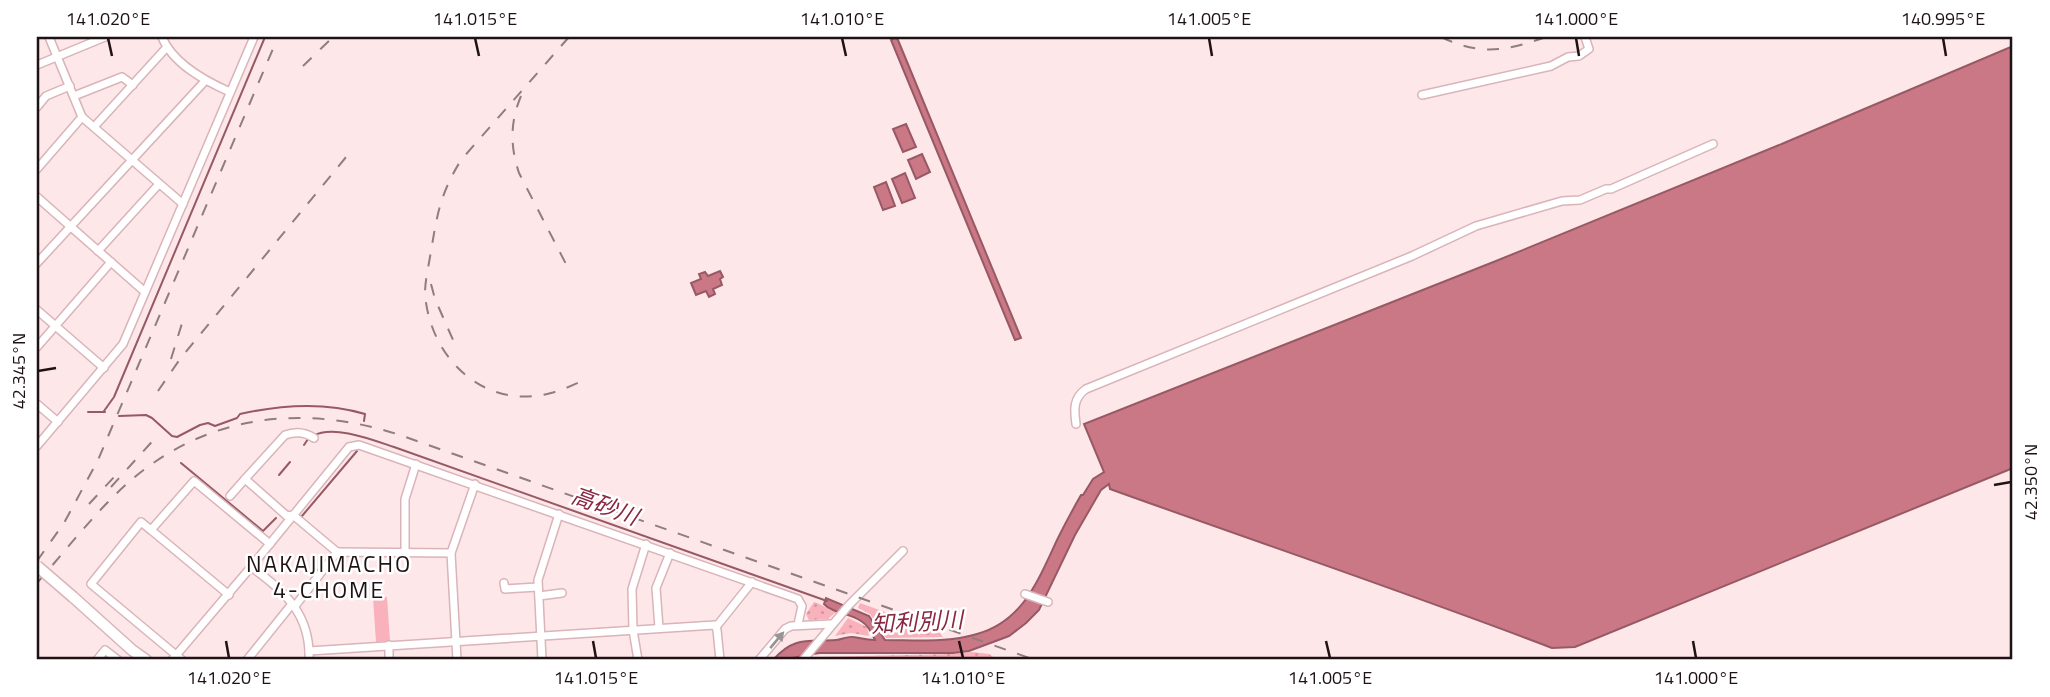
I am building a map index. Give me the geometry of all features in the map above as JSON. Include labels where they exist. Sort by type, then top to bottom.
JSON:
[{"type":"highway","points":[[37,566],[146,660]]},
{"type":"street","points":[[49,37],[82,117],[183,204]]},
{"type":"street","points":[[37,65],[105,37]]},
{"type":"street","points":[[162,37],[167,47],[205,81],[230,92]]},
{"type":"street","points":[[37,446],[123,344],[254,37]]},
{"type":"street","points":[[1422,95],[1551,66],[1568,57],[1579,56],[1589,49],[1585,37]]},
{"type":"street","points":[[94,127],[167,47]]},
{"type":"street","points":[[74,96],[122,77],[133,85]]},
{"type":"street","points":[[37,263],[205,81]]},
{"type":"street","points":[[37,107],[46,96],[70,86]]},
{"type":"street","points":[[37,169],[82,117]]},
{"type":"street","points":[[1076,424],[1076,400],[1086,389],[1412,256],[1476,226],[1562,201],[1580,200],[1713,144]]},
{"type":"street","points":[[98,251],[159,184]]},
{"type":"street","points":[[37,197],[145,292]]},
{"type":"street","points":[[37,346],[111,262]]},
{"type":"street","points":[[37,312],[104,368]]},
{"type":"street","points":[[37,404],[58,422]]},
{"type":"street","points":[[230,496],[285,435],[292,432],[311,436]]},
{"type":"street","points":[[229,594],[141,522],[91,584],[177,659],[349,447],[354,445],[368,447],[475,484],[801,601],[798,624]]},
{"type":"street","points":[[405,552],[405,499],[416,464]]},
{"type":"street","points":[[244,479],[287,516],[293,515],[337,552],[451,553]]},
{"type":"street","points":[[151,530],[194,481],[270,544]]},
{"type":"street","points":[[457,660],[451,553],[475,484]]},
{"type":"street","points":[[542,660],[539,573],[559,514]]},
{"type":"street","points":[[638,660],[633,630],[632,589],[646,544]]},
{"type":"street","points":[[804,659],[849,605],[903,551]]},
{"type":"street","points":[[247,660],[337,552]]},
{"type":"street","points":[[659,628],[656,588],[670,553]]},
{"type":"street","points":[[251,567],[278,587],[293,605],[303,624],[310,660]]},
{"type":"street","points":[[720,660],[716,627],[752,582]]},
{"type":"street","points":[[504,583],[505,589],[538,587]]},
{"type":"street","points":[[539,596],[562,593]]},
{"type":"street","points":[[1025,594],[1048,602]]},
{"type":"street","points":[[759,660],[785,629],[798,624],[832,624]]},
{"type":"street","points":[[309,651],[659,628],[716,627]]},
{"type":"street","points":[[389,645],[389,660]]},
{"type":"street","points":[[97,660],[105,650],[118,660]]},
{"type":"shaded area","points":[[895,38],[1021,338],[1015,340],[891,40]]},
{"type":"shaded area","points":[[2013,46],[2013,468],[1575,647],[1552,648],[1110,489],[1109,484],[1101,490],[1075,535],[1039,610],[1009,636],[969,651],[953,653],[820,653],[773,660],[788,647],[802,642],[851,637],[875,640],[870,629],[857,618],[837,612],[824,604],[826,598],[869,616],[885,640],[966,637],[993,628],[1007,619],[1036,583],[1081,495],[1093,479],[1104,472],[1084,424],[1496,261]]},
{"type":"shaded area","points":[[906,124],[916,147],[903,152],[893,129]]},
{"type":"shaded area","points":[[922,154],[930,172],[916,179],[908,160]]},
{"type":"shaded area","points":[[905,173],[915,198],[902,203],[892,179]]},
{"type":"shaded area","points":[[886,182],[895,206],[883,210],[874,187]]},
{"type":"shaded area","points":[[720,271],[723,277],[720,279],[722,285],[713,289],[715,294],[709,297],[706,291],[696,295],[691,283],[701,279],[699,274],[705,272],[708,276]]},
{"type":"shaded area","points":[[387,597],[390,641],[376,642],[373,598]]},
{"type":"shaded area","points":[[814,602],[836,612],[828,619],[809,620],[806,614]]},
{"type":"shaded area","points":[[860,603],[938,631],[943,637],[886,638],[870,614],[858,608]]},
{"type":"shaded area","points":[[848,618],[867,627],[869,636],[851,633],[835,636]]},
{"type":"shaded area","points":[[972,652],[989,654],[997,660],[951,657],[815,660],[816,657]]},
{"type":"waterway","points":[[104,411],[114,397],[265,37]]},
{"type":"waterway","points":[[119,416],[146,415],[177,437],[200,425],[208,423],[215,426],[237,418],[240,414],[287,407],[318,406],[350,410],[365,414],[364,421]]},
{"type":"waterway","points":[[88,412],[105,412]]},
{"type":"waterway","name":"高砂川","points":[[313,436],[342,432],[375,441],[827,601]]},
{"type":"waterway","name":"高砂川","points":[[304,445],[308,439]]},
{"type":"waterway","points":[[302,516],[357,451]]},
{"type":"waterway","name":"高砂川","points":[[279,475],[290,462]]},
{"type":"waterway","points":[[181,463],[263,531],[276,518]]},
{"type":"waterway","points":[[1006,659],[1010,660]]},
{"type":"waterway","points":[[1079,659],[1083,660]]},
{"type":"railway","points":[[37,561],[64,523],[98,460],[278,37]]},
{"type":"railway","points":[[303,66],[333,37]]},
{"type":"railway","points":[[569,37],[461,160],[443,196],[437,218],[425,294],[437,339],[449,358],[465,374],[483,386],[504,394],[527,397],[555,392],[586,379]]},
{"type":"railway","points":[[1441,37],[1481,49],[1518,46],[1546,37]]},
{"type":"railway","points":[[521,96],[513,125],[516,163],[566,264]]},
{"type":"railway","points":[[158,391],[180,359],[351,151]]},
{"type":"railway","points":[[431,284],[457,349]]},
{"type":"railway","points":[[171,359],[183,320]]},
{"type":"railway","points":[[37,583],[105,505],[160,458],[225,428],[294,418],[329,420],[364,425],[400,435],[1035,660]]},
{"type":"railway","points":[[111,487],[158,435]]},
{"type":"railway","points":[[89,504],[115,476]]},
{"type":"district","name":"NAKAJIMACHO 4-CHOME","points":[[329,577]]},
{"type":"water label","name":"知利別川","points":[[917,622]]}]
